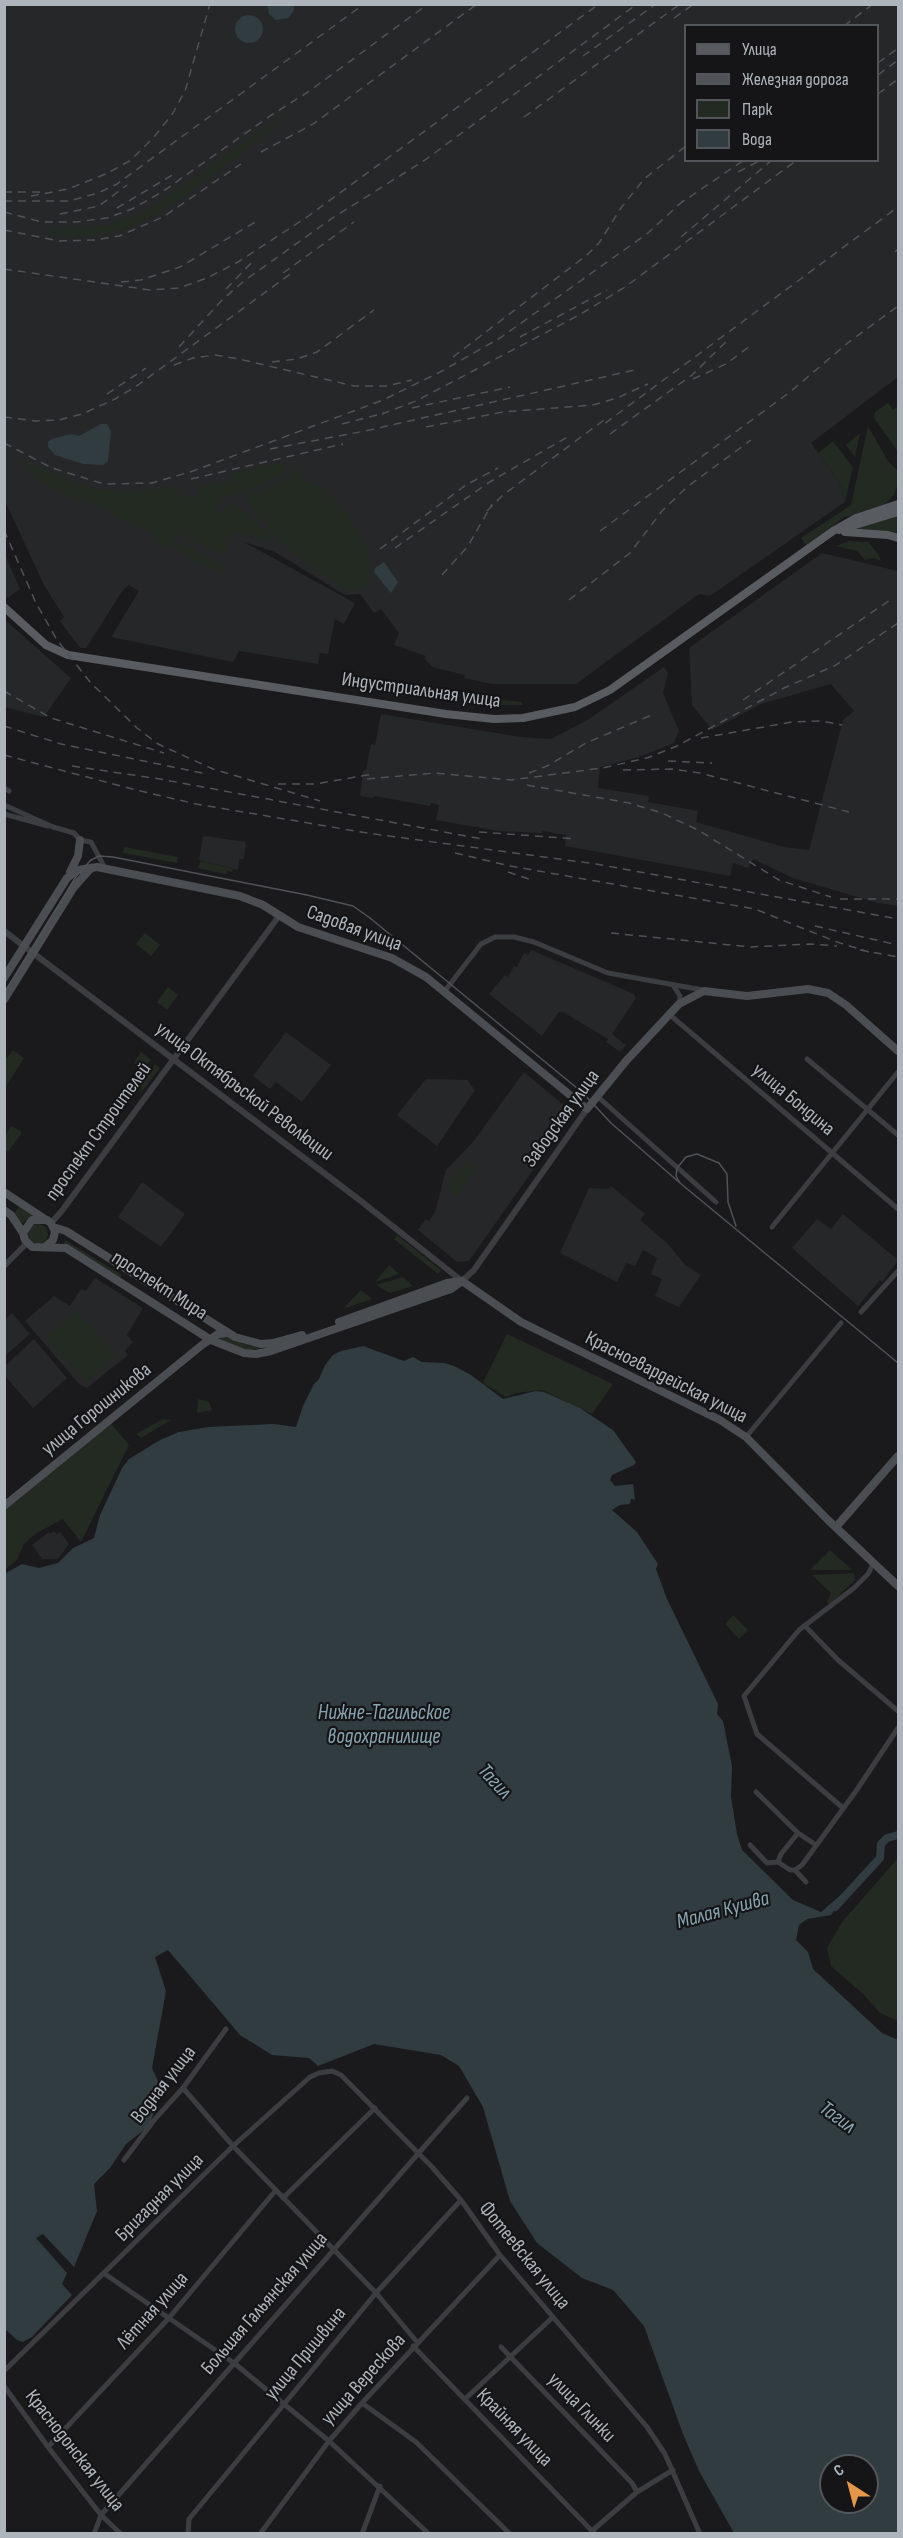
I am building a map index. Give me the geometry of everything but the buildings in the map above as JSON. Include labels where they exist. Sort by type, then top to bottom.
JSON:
[{"type":"main road","name":"Индустриальная улица","points":[[4,607],[46,645],[68,655],[446,714],[516,719],[575,707],[610,690],[833,531],[856,518],[898,509]]},
{"type":"main road","points":[[833,531],[888,535],[898,538]]},
{"type":"main road","points":[[4,978],[76,862],[80,840]]},
{"type":"main road","points":[[66,878],[76,870],[92,867]]},
{"type":"main road","points":[[4,1000],[77,882],[92,867]]},
{"type":"main road","name":"Садовая улица","points":[[92,867],[240,896],[263,905],[298,927],[392,958],[426,976],[587,1109]]},
{"type":"main road","points":[[704,991],[747,996],[808,989],[828,993],[846,1005],[898,1052]]},
{"type":"main road","name":"Заводская улица","points":[[587,1109],[679,1004],[704,991]]},
{"type":"main road","name":"проспект Мира","points":[[4,1192],[228,1333],[245,1341],[261,1344],[288,1339],[447,1283],[462,1281]]},
{"type":"main road","points":[[4,1210],[11,1215],[27,1243],[32,1247],[45,1247],[54,1240],[55,1232],[51,1223],[32,1220],[23,1233]]},
{"type":"main road","name":"проспект Мира","points":[[45,1247],[70,1249],[210,1340],[239,1352],[256,1354]]},
{"type":"main road","name":"Заводская улица","points":[[256,1354],[451,1290],[462,1281]]},
{"type":"main road","name":"Красногвардейская улица","points":[[462,1281],[510,1316],[576,1351],[720,1420],[746,1437],[898,1586]]},
{"type":"main road","name":"улица Горошникова","points":[[4,1506],[210,1340],[218,1334],[228,1333]]},
{"type":"main road","points":[[836,1527],[898,1456]]},
{"type":"street","points":[[4,805],[53,827]]},
{"type":"street","points":[[4,814],[70,832],[80,840],[93,843],[105,868]]},
{"type":"street","name":"проспект Строителей","points":[[51,1223],[279,916]]},
{"type":"street","name":"улица Октябрьской Революции","points":[[4,931],[462,1281]]},
{"type":"street","points":[[444,992],[481,945],[491,939],[514,938],[534,942],[608,973],[704,991]]},
{"type":"street","points":[[673,985],[680,996],[679,1004]]},
{"type":"street","name":"улица Бондина","points":[[670,1015],[898,1209]]},
{"type":"street","points":[[807,1059],[898,1135]]},
{"type":"street","points":[[771,1227],[898,1072]]},
{"type":"street","points":[[597,1096],[716,1202]]},
{"type":"street","name":"Заводская улица","points":[[462,1281],[474,1270],[587,1109]]},
{"type":"street","points":[[4,1266],[27,1243]]},
{"type":"street","points":[[861,1312],[898,1271]]},
{"type":"street","points":[[746,1437],[841,1323]]},
{"type":"street","points":[[843,1808],[756,1734],[745,1702],[747,1691],[805,1626],[854,1587],[868,1574],[873,1564]]},
{"type":"street","points":[[805,1626],[846,1667],[898,1711]]},
{"type":"street","points":[[795,1870],[843,1808],[898,1728]]},
{"type":"street","points":[[756,1792],[798,1833],[816,1845]]},
{"type":"street","points":[[778,1862],[781,1854],[798,1833]]},
{"type":"street","points":[[750,1845],[767,1863],[778,1862],[790,1870],[795,1870],[806,1882]]},
{"type":"street","name":"Водная улица","points":[[124,2160],[155,2119],[183,2088],[226,2029]]},
{"type":"street","name":"Бригадная улица","points":[[4,2371],[233,2146],[310,2077],[327,2071],[337,2073]]},
{"type":"street","name":"Фотеевская улица","points":[[337,2073],[375,2108],[460,2200],[500,2255],[647,2427],[673,2470],[700,2534]]},
{"type":"street","name":"Крайняя улица","points":[[183,2088],[233,2146],[376,2293],[415,2344],[465,2399],[594,2532]]},
{"type":"street","name":"Большая Гальянская улица","points":[[94,2534],[101,2515],[417,2152],[467,2098]]},
{"type":"street","points":[[283,2198],[375,2108]]},
{"type":"street","name":"Лётная улица","points":[[48,2447],[168,2319],[276,2190]]},
{"type":"street","name":"улица Пришвина","points":[[188,2534],[189,2519],[376,2293],[460,2200]]},
{"type":"street","name":"улица Верескова","points":[[260,2534],[329,2441],[415,2344],[500,2255]]},
{"type":"street","points":[[105,2274],[234,2363],[329,2441],[429,2534]]},
{"type":"street","points":[[465,2399],[553,2317]]},
{"type":"street","name":"улица Глинки","points":[[501,2347],[626,2476],[637,2492]]},
{"type":"street","name":"Краснодонская улица","points":[[4,2386],[101,2515],[121,2534]]},
{"type":"street","points":[[362,2403],[416,2442],[510,2534]]},
{"type":"street","points":[[594,2532],[637,2492],[673,2470]]},
{"type":"street","points":[[362,2534],[380,2486]]},
{"type":"shaded area","points":[[5,5],[898,5],[898,377],[811,443],[839,482],[845,502],[710,596],[699,594],[576,684],[492,684],[464,678],[465,675],[432,667],[425,659],[426,656],[394,645],[399,633],[381,609],[374,613],[360,594],[345,595],[275,552],[244,542],[355,603],[344,624],[335,619],[328,654],[320,653],[318,664],[239,651],[233,662],[111,637],[139,591],[129,585],[123,590],[86,648],[80,648],[60,621],[64,617],[44,585],[5,501]]},
{"type":"shaded area","points":[[822,553],[898,571],[898,906],[878,903],[793,878],[753,859],[748,868],[733,863],[730,876],[565,846],[566,835],[543,831],[542,833],[498,831],[436,820],[439,805],[431,803],[430,806],[374,796],[373,798],[360,796],[363,771],[366,770],[371,744],[375,745],[381,714],[521,737],[551,739],[589,719],[664,667],[668,673],[663,693],[679,731],[674,743],[639,757],[600,767],[598,788],[649,796],[648,802],[698,811],[696,822],[784,847],[809,850],[843,720],[854,711],[831,684],[761,704],[712,730],[692,705],[689,648]]},
{"type":"shaded area","points":[[5,555],[20,589],[8,598],[5,595]]},
{"type":"shaded area","points":[[4,619],[71,678],[44,717],[5,707]]},
{"type":"shaded area","points":[[205,836],[246,842],[244,858],[239,860],[238,870],[199,860]]},
{"type":"shaded area","points":[[531,950],[634,994],[636,998],[612,1034],[626,1045],[620,1052],[606,1042],[608,1039],[563,1012],[559,1012],[542,1036],[489,994],[505,975],[508,977],[514,966],[517,967],[524,953],[528,955]]},
{"type":"shaded area","points":[[286,1032],[331,1065],[302,1102],[276,1082],[270,1089],[253,1076]]},
{"type":"shaded area","points":[[524,1072],[573,1113],[469,1261],[457,1262],[418,1230],[426,1219],[429,1221],[435,1212],[446,1170],[473,1142]]},
{"type":"shaded area","points":[[426,1079],[467,1080],[475,1090],[437,1146],[397,1115]]},
{"type":"shaded area","points":[[142,1182],[185,1214],[161,1247],[118,1217]]},
{"type":"shaded area","points":[[611,1186],[645,1214],[640,1220],[667,1243],[685,1265],[701,1275],[679,1307],[655,1296],[662,1279],[651,1274],[657,1258],[643,1250],[635,1266],[626,1263],[617,1282],[560,1253],[589,1188],[609,1189]]},
{"type":"shaded area","points":[[843,1214],[898,1260],[882,1282],[880,1280],[858,1306],[792,1248],[817,1219],[831,1229]]},
{"type":"shaded area","points":[[95,1278],[143,1308],[127,1335],[133,1342],[125,1351],[128,1355],[87,1388],[79,1384],[25,1321],[54,1296],[70,1306],[81,1289],[86,1291]]},
{"type":"shaded area","points":[[12,1313],[30,1334],[5,1356],[5,1319]]},
{"type":"shaded area","points":[[34,1339],[67,1378],[33,1408],[5,1376],[4,1367]]},
{"type":"shaded area","points":[[54,1531],[57,1534],[60,1532],[69,1544],[58,1559],[42,1559],[32,1545],[49,1532],[50,1534]]},
{"type":"green space","points":[[288,111],[273,127],[212,176],[179,200],[145,220],[124,229],[94,236],[66,237],[49,234],[52,228],[107,226],[146,211]]},
{"type":"green space","points":[[888,403],[893,410],[898,406],[898,452],[874,418],[875,412]]},
{"type":"green space","points":[[868,426],[888,461],[898,471],[898,483],[894,495],[885,504],[843,518],[806,545],[801,538],[851,505]]},
{"type":"green space","points":[[860,433],[855,457],[846,445]]},
{"type":"green space","points":[[833,441],[853,467],[845,502],[839,482],[818,453]]},
{"type":"green space","points":[[13,456],[90,488],[130,493],[173,486],[181,497],[187,495],[192,500],[197,496],[198,487],[234,483],[228,474],[285,462],[285,472],[248,491],[221,497],[215,506],[218,513],[221,513],[226,505],[236,501],[233,505],[248,514],[286,549],[272,539],[265,540],[236,532],[227,537],[226,555],[190,540],[179,530],[179,536],[174,540],[175,543],[223,564],[224,573],[193,560],[173,547],[160,545],[150,537],[154,533],[125,522],[109,510],[43,484]]},
{"type":"green space","points":[[301,467],[304,480],[325,490],[347,514],[367,547],[370,559],[369,580],[362,590],[346,590],[293,553],[252,510],[248,496],[281,481]]},
{"type":"green space","points":[[897,516],[898,535],[855,529]]},
{"type":"green space","points":[[849,541],[868,542],[881,561],[873,558],[865,560],[857,551],[836,546]]},
{"type":"green space","points":[[482,694],[482,702],[494,699],[522,702],[522,705],[481,705],[475,700]]},
{"type":"green space","points":[[124,847],[178,857],[177,863],[123,853]]},
{"type":"green space","points":[[201,861],[233,869],[232,872],[227,871],[226,874],[197,868]]},
{"type":"green space","points":[[145,933],[160,945],[151,956],[136,944]]},
{"type":"green space","points":[[168,987],[178,995],[167,1010],[157,1002]]},
{"type":"green space","points":[[13,1050],[24,1058],[5,1088],[5,1060]]},
{"type":"green space","points":[[141,1052],[151,1060],[143,1070],[134,1063]]},
{"type":"green space","points":[[155,1064],[160,1068],[140,1094],[141,1082]]},
{"type":"green space","points":[[11,1126],[21,1131],[21,1134],[8,1152],[5,1150],[5,1136]]},
{"type":"green space","points":[[466,1160],[477,1168],[457,1196],[447,1188]]},
{"type":"green space","points":[[19,1206],[33,1215],[20,1225],[14,1214]]},
{"type":"green space","points":[[34,1224],[42,1224],[48,1230],[48,1238],[42,1244],[34,1244],[28,1238],[28,1230]]},
{"type":"green space","points":[[397,1235],[441,1270],[438,1274],[394,1239]]},
{"type":"green space","points":[[65,1240],[122,1275],[120,1278],[64,1244]]},
{"type":"green space","points":[[389,1265],[399,1274],[375,1282]]},
{"type":"green space","points":[[403,1277],[413,1286],[390,1293],[376,1285]]},
{"type":"green space","points":[[361,1290],[372,1299],[343,1309]]},
{"type":"green space","points":[[76,1311],[116,1355],[86,1382],[46,1338]]},
{"type":"green space","points":[[507,1334],[613,1384],[592,1414],[542,1390],[516,1393],[506,1397],[483,1383]]},
{"type":"green space","points":[[222,1336],[250,1346],[280,1345],[246,1351],[218,1339]]},
{"type":"green space","points":[[198,1399],[209,1402],[212,1410],[197,1413]]},
{"type":"green space","points":[[163,1419],[171,1420],[141,1438],[136,1434]]},
{"type":"green space","points":[[111,1423],[129,1445],[81,1542],[63,1519],[35,1534],[24,1544],[17,1560],[5,1570],[5,1510]]},
{"type":"green space","points":[[830,1550],[852,1570],[810,1570]]},
{"type":"green space","points":[[854,1573],[855,1580],[830,1604],[827,1602],[831,1593],[812,1575]]},
{"type":"green space","points":[[733,1615],[748,1630],[739,1639],[725,1624]]},
{"type":"green space","points":[[898,1858],[898,2021],[880,2013],[863,1994],[831,1966],[827,1948],[842,1922]]},
{"type":"water","points":[[267,4],[294,5],[294,10],[289,18],[276,20],[269,14]]},
{"type":"water","points":[[249,15],[259,19],[263,29],[259,39],[249,43],[239,39],[235,29],[239,19]]},
{"type":"water","points":[[101,424],[107,424],[111,431],[108,461],[103,465],[83,464],[55,455],[48,447],[48,442],[52,439],[71,434],[79,436]]},
{"type":"water","points":[[384,562],[398,582],[391,593],[374,572],[375,568]]},
{"type":"water","name":"Нижне-Тагильское водохранилище","points":[[363,1346],[404,1361],[413,1357],[422,1362],[444,1363],[471,1375],[503,1399],[536,1391],[544,1392],[580,1408],[613,1430],[636,1462],[612,1475],[610,1480],[615,1486],[633,1484],[635,1500],[631,1499],[630,1504],[620,1505],[612,1510],[637,1532],[658,1564],[656,1569],[667,1599],[718,1704],[717,1714],[723,1721],[732,1766],[731,1797],[742,1850],[793,1900],[821,1912],[850,1887],[831,1915],[807,1919],[799,1925],[796,1940],[808,1952],[813,1969],[882,2033],[898,2040],[898,2533],[734,2533],[699,2471],[683,2434],[644,2326],[613,2290],[582,2278],[537,2243],[510,2201],[483,2107],[459,2066],[441,2055],[374,2044],[318,2066],[309,2058],[272,2055],[240,2035],[168,1950],[155,1957],[166,1991],[152,2068],[162,2090],[149,2126],[126,2144],[110,2168],[94,2184],[97,2211],[74,2267],[43,2234],[36,2238],[67,2273],[62,2284],[72,2295],[32,2337],[23,2342],[17,2340],[5,2329],[4,1574],[22,1564],[39,1568],[58,1563],[73,1548],[94,1538],[100,1515],[122,1468],[129,1459],[160,1440],[179,1432],[208,1427],[273,1424],[296,1427],[314,1384],[333,1355]]},
{"type":"waterway","name":"Малая Кушва","points":[[835,1907],[880,1858],[881,1844],[887,1838],[898,1835]]},
{"type":"tram line","points":[[4,993],[77,875],[91,860],[99,856],[307,895],[353,906],[583,1093],[611,1123],[680,1183],[898,1363]]},
{"type":"tram line","points":[[680,1183],[676,1176],[677,1168],[686,1157],[697,1154],[719,1163],[727,1174],[728,1202],[736,1226]]},
{"type":"railway","points":[[31,196],[68,189],[108,173],[131,160],[154,137],[173,113],[185,91],[210,4]]},
{"type":"railway","points":[[4,201],[69,201],[98,193],[117,184],[364,4]]},
{"type":"railway","points":[[4,212],[42,222],[76,222],[107,218],[132,209],[162,192],[308,92],[428,4]]},
{"type":"railway","points":[[261,152],[313,124],[477,4]]},
{"type":"railway","points":[[4,269],[150,290],[179,288],[207,278],[238,262],[307,217],[599,4]]},
{"type":"railway","points":[[179,347],[223,299],[244,281],[331,219],[425,160],[637,4]]},
{"type":"railway","points":[[583,56],[656,4]]},
{"type":"railway","points":[[524,117],[680,4]]},
{"type":"railway","points":[[674,18],[694,4]]},
{"type":"railway","points":[[847,24],[873,4]]},
{"type":"railway","points":[[879,62],[898,48]]},
{"type":"railway","points":[[879,74],[898,60]]},
{"type":"railway","points":[[879,93],[898,79]]},
{"type":"railway","points":[[453,357],[587,255],[599,243],[621,208],[644,179],[684,148]]},
{"type":"railway","points":[[678,205],[741,162]]},
{"type":"railway","points":[[738,172],[757,162]]},
{"type":"railway","points":[[681,237],[770,162]]},
{"type":"railway","points":[[382,414],[416,401],[581,314],[625,287],[794,162]]},
{"type":"railway","points":[[4,230],[59,241],[95,240],[119,236],[163,217],[241,164]]},
{"type":"railway","points":[[117,208],[174,174]]},
{"type":"railway","points":[[60,214],[99,206],[127,185]]},
{"type":"railway","points":[[4,192],[40,192]]},
{"type":"railway","points":[[4,443],[52,468],[104,484],[152,483],[193,471],[383,400],[442,371],[500,338],[648,233],[684,200]]},
{"type":"railway","points":[[487,511],[503,495],[604,420],[604,424],[898,207]]},
{"type":"railway","points":[[121,282],[141,280],[180,267],[257,221]]},
{"type":"railway","points":[[283,273],[354,222]]},
{"type":"railway","points":[[895,252],[898,249]]},
{"type":"railway","points":[[226,289],[255,259]]},
{"type":"railway","points":[[4,417],[35,421],[59,420],[82,414],[115,399],[138,385],[293,272]]},
{"type":"railway","points":[[520,337],[607,290]]},
{"type":"railway","points":[[845,345],[898,306]]},
{"type":"railway","points":[[272,362],[297,359],[317,352],[374,310]]},
{"type":"railway","points":[[610,434],[692,375],[728,340]]},
{"type":"railway","points":[[600,531],[790,392],[850,341]]},
{"type":"railway","points":[[693,379],[726,364],[750,346]]},
{"type":"railway","points":[[174,365],[193,358],[215,355],[354,386],[387,386],[412,380]]},
{"type":"railway","points":[[107,394],[146,368]]},
{"type":"railway","points":[[270,449],[365,431],[639,369]]},
{"type":"railway","points":[[426,427],[503,412],[593,405],[617,398],[648,384]]},
{"type":"railway","points":[[412,408],[510,387]]},
{"type":"railway","points":[[342,424],[388,412]]},
{"type":"railway","points":[[395,548],[488,483],[571,435]]},
{"type":"railway","points":[[569,600],[630,553],[662,511],[687,487],[751,440]]},
{"type":"railway","points":[[191,479],[343,444]]},
{"type":"railway","points":[[380,549],[466,485],[498,468]]},
{"type":"railway","points":[[442,575],[468,546],[492,504]]},
{"type":"railway","points":[[4,530],[36,603],[57,640],[90,682],[137,728],[158,744],[213,769],[320,801]]},
{"type":"railway","points":[[743,700],[893,598]]},
{"type":"railway","points":[[367,779],[435,773],[511,780],[602,768],[647,758],[677,746],[784,688],[836,665],[898,623]]},
{"type":"railway","points":[[4,691],[51,718],[164,753]]},
{"type":"railway","points":[[529,773],[547,766],[586,743],[654,714]]},
{"type":"railway","points":[[701,738],[792,722],[822,721],[842,725]]},
{"type":"railway","points":[[4,726],[61,744],[207,774]]},
{"type":"railway","points":[[4,755],[196,804],[367,833],[596,864],[898,919]]},
{"type":"railway","points":[[668,761],[712,763]]},
{"type":"railway","points":[[72,766],[160,779],[482,839]]},
{"type":"railway","points":[[623,770],[672,769],[700,773],[849,812]]},
{"type":"railway","points":[[278,784],[315,784],[373,774]]},
{"type":"railway","points":[[527,785],[629,803],[662,813],[698,830],[779,880],[831,897]]},
{"type":"railway","points":[[479,832],[576,839]]},
{"type":"railway","points":[[455,853],[510,866],[755,909],[837,942],[869,952]]},
{"type":"railway","points":[[508,872],[532,880]]},
{"type":"railway","points":[[840,899],[898,899]]},
{"type":"railway","points":[[815,926],[898,945]]},
{"type":"railway","points":[[611,933],[751,947],[809,944],[837,946]]},
{"type":"railway","points":[[860,950],[898,957]]},
{"type":"water label","name":"Тагил","points":[[494,1782]]},
{"type":"water label","name":"Тагил","points":[[837,2118]]}]
